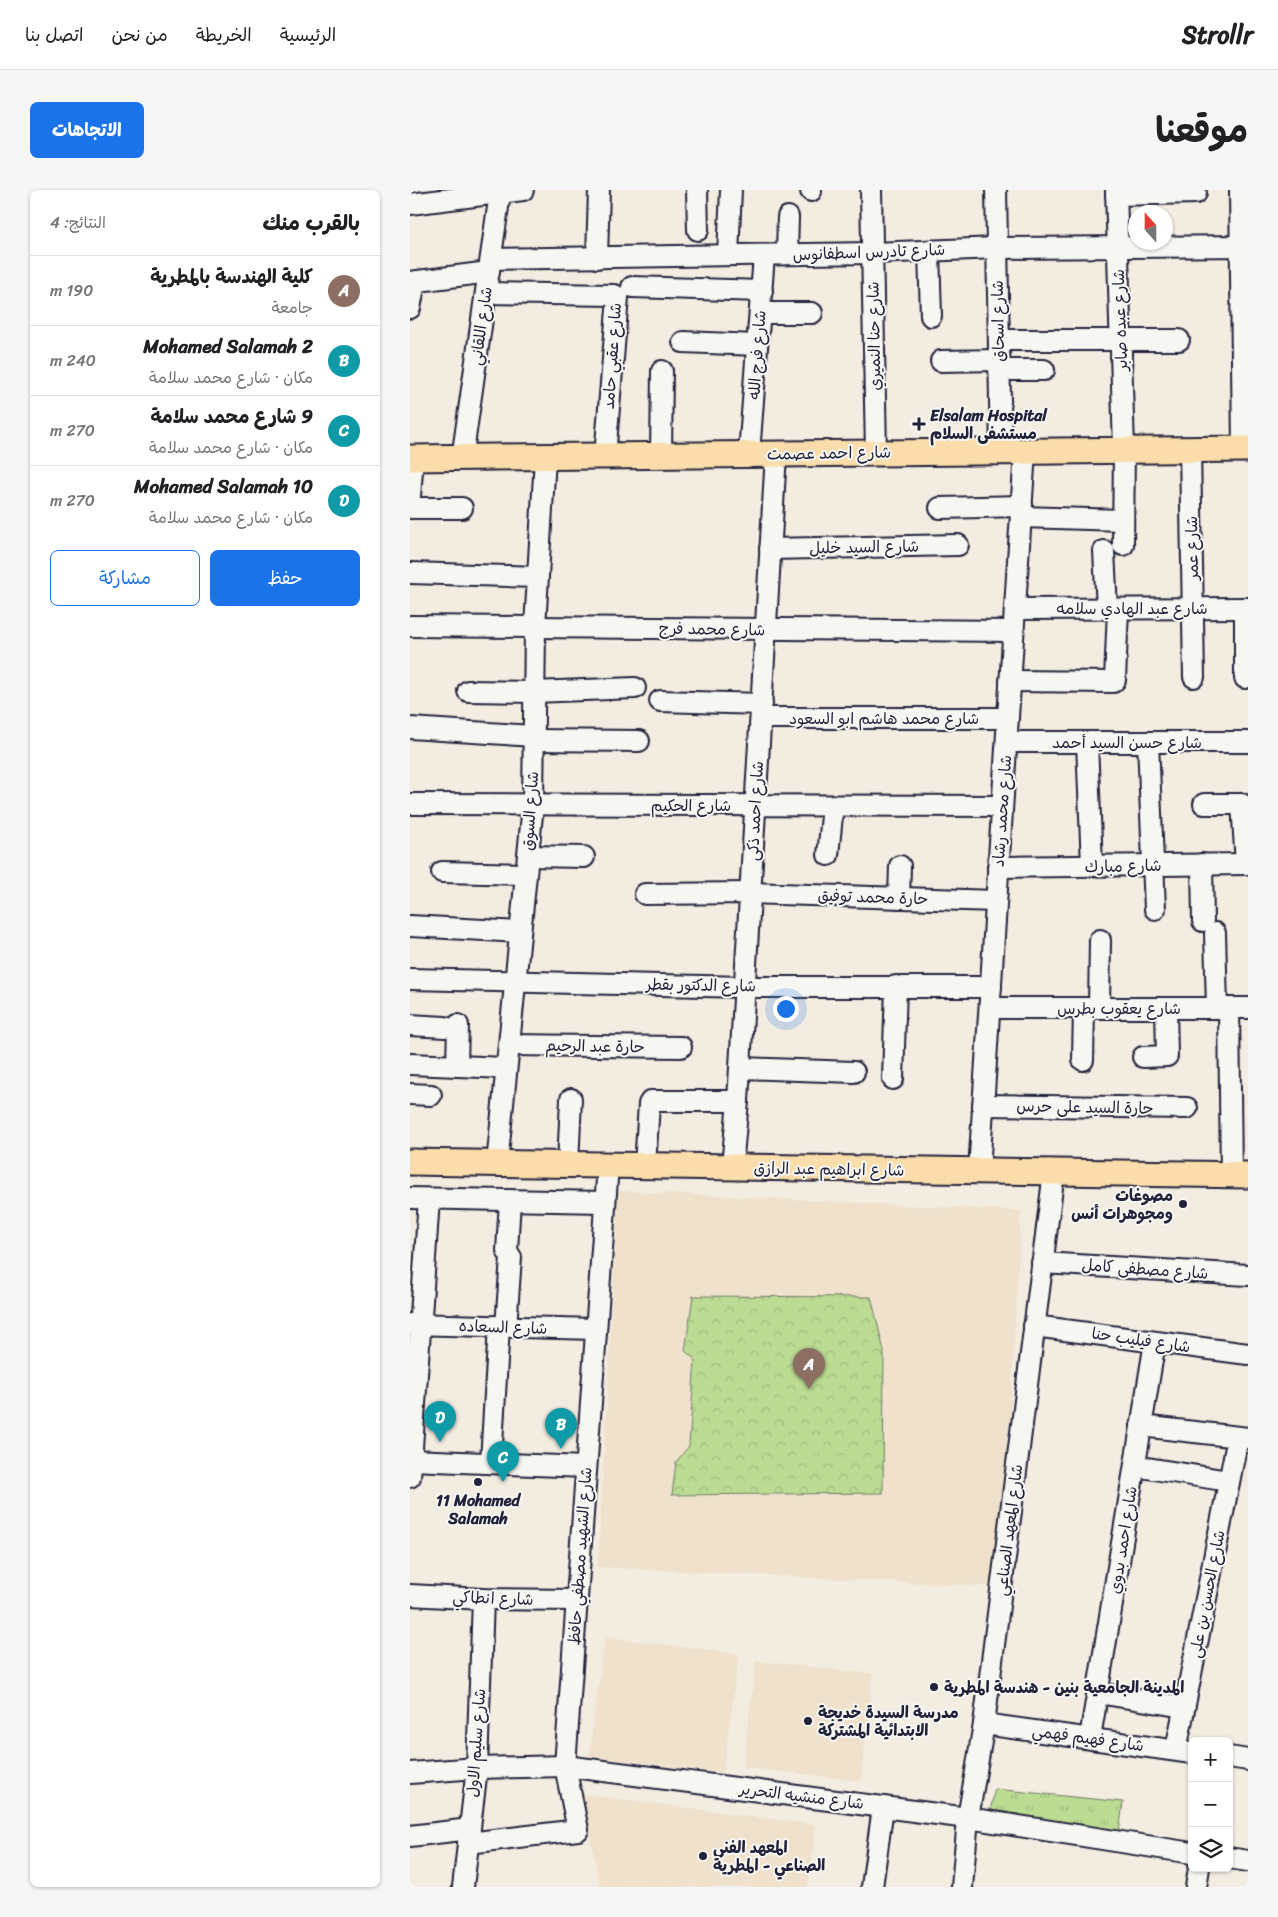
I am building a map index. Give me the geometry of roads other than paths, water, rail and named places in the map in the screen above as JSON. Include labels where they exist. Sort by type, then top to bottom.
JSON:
[{"type":"main road","name":"شارع احمد عصمت","points":[[412,458],[462,459],[1246,449]]},
{"type":"main road","name":"شارع ابراهيم عبد الرازق","points":[[410,1162],[1240,1175]]},
{"type":"street","points":[[410,204],[444,195],[500,193],[523,190]]},
{"type":"street","points":[[597,258],[599,190]]},
{"type":"street","points":[[697,190],[698,230]]},
{"type":"street","points":[[728,256],[731,190]]},
{"type":"street","name":"شارع حنا النميري","points":[[871,190],[876,453]]},
{"type":"street","name":"شارع اسحاق","points":[[996,190],[999,357],[1013,452]]},
{"type":"street","points":[[1240,190],[1244,246],[1246,449]]},
{"type":"street","points":[[1116,192],[1196,193]]},
{"type":"street","name":"شارع عبده صابر","points":[[1010,682],[1112,682],[1115,680],[1112,609],[1113,548],[1123,520],[1124,450],[1116,192]]},
{"type":"street","name":"شارع اللقاني","points":[[462,459],[500,193]]},
{"type":"street","points":[[787,254],[788,217]]},
{"type":"street","name":"شارع تادرس اسطفانوس","points":[[412,282],[490,266],[597,258],[872,253],[997,248],[1244,246]]},
{"type":"street","points":[[929,251],[931,316]]},
{"type":"street","name":"شارع فرج الله","points":[[749,454],[764,255]]},
{"type":"street","points":[[410,308],[412,282]]},
{"type":"street","points":[[632,287],[762,290]]},
{"type":"street","name":"شارع عقبي حامد","points":[[486,293],[614,294],[618,297],[605,457]]},
{"type":"street","points":[[760,313],[812,313]]},
{"type":"street","points":[[941,360],[999,357],[1121,340],[1179,340]]},
{"type":"street","points":[[683,342],[757,345]]},
{"type":"street","points":[[999,357],[1044,370]]},
{"type":"street","points":[[661,456],[662,371]]},
{"type":"street","name":"شارع عمر","points":[[1190,450],[1194,677]]},
{"type":"street","name":"شارع محمد رشاد","points":[[979,1171],[1021,511],[1013,452]]},
{"type":"street","name":"شارع احمد ذكى","points":[[732,1167],[738,1101],[776,454]]},
{"type":"street","points":[[410,496],[412,458]]},
{"type":"street","name":"شارع السوق","points":[[497,1164],[533,805],[535,627],[545,458]]},
{"type":"street","points":[[410,508],[462,508]]},
{"type":"street","points":[[940,508],[1021,511],[1123,520]]},
{"type":"street","name":"شارع السيد خليل","points":[[770,549],[958,545]]},
{"type":"street","points":[[410,573],[538,577]]},
{"type":"street","points":[[1245,678],[1246,608]]},
{"type":"street","name":"شارع عبد الهادي سلامه","points":[[1015,609],[1246,608]]},
{"type":"street","name":"شارع محمد فرج","points":[[410,626],[1014,631]]},
{"type":"street","points":[[468,691],[534,692],[635,688]]},
{"type":"street","name":"شارع محمد هاشم ابو السعود","points":[[660,701],[761,711],[1008,718]]},
{"type":"street","points":[[410,728],[534,738],[639,741]]},
{"type":"street","name":"شارع حسن السيد أحمد","points":[[1006,742],[1248,742]]},
{"type":"street","points":[[1087,742],[1092,866]]},
{"type":"street","points":[[1148,742],[1154,909]]},
{"type":"street","name":"شارع الحكيم","points":[[410,804],[1002,806]]},
{"type":"street","points":[[1204,804],[1242,804],[1247,864]]},
{"type":"street","points":[[828,855],[833,806]]},
{"type":"street","points":[[442,872],[584,858]]},
{"type":"street","points":[[1202,864],[1209,927],[1232,1008],[1240,1175]]},
{"type":"street","name":"شارع مبارك","points":[[998,867],[1247,864]]},
{"type":"street","points":[[899,898],[900,866]]},
{"type":"street","name":"حارة محمد توفيق","points":[[646,894],[750,893],[996,901]]},
{"type":"street","points":[[410,926],[520,932]]},
{"type":"street","points":[[1084,1060],[1100,940]]},
{"type":"street","name":"شارع الدكتور بقطر","points":[[410,980],[745,987],[991,987]]},
{"type":"street","points":[[893,1079],[896,986]]},
{"type":"street","name":"شارع يعقوب بطرس","points":[[990,1008],[1232,1008]]},
{"type":"street","points":[[1144,1057],[1168,1056],[1166,1008]]},
{"type":"street","points":[[410,1025],[451,1026],[457,1066]]},
{"type":"street","name":"حارة عبد الرحيم","points":[[509,1045],[681,1047]]},
{"type":"street","points":[[410,1064],[506,1068]]},
{"type":"street","points":[[740,1068],[854,1072]]},
{"type":"street","points":[[410,1094],[431,1095]]},
{"type":"street","points":[[568,1165],[570,1099]]},
{"type":"street","points":[[645,1166],[649,1104],[651,1101],[738,1101]]},
{"type":"street","name":"حارة السيد على حرس","points":[[983,1105],[1186,1108]]},
{"type":"street","name":"شارع الشهيد مصطفي حافظ","points":[[469,1836],[578,1830],[565,1766],[608,1165]]},
{"type":"street","name":"شارع المعهد الصناعي","points":[[962,1887],[968,1818],[984,1724],[1054,1172]]},
{"type":"street","points":[[586,1467],[490,1462],[411,1468],[419,1199],[604,1202]]},
{"type":"street","points":[[490,1462],[509,1254],[510,1200]]},
{"type":"street","name":"شارع مصطفى كامل","points":[[1042,1263],[1248,1275]]},
{"type":"street","name":"شارع السعاده","points":[[415,1324],[596,1329]]},
{"type":"street","name":"شارع فيليب حنا","points":[[1034,1326],[1248,1354]]},
{"type":"street","name":"شارع احمد بدوي","points":[[1090,1738],[1155,1342]]},
{"type":"street","points":[[1141,1426],[1243,1438]]},
{"type":"street","name":"شارع الحسن بن على","points":[[1184,1751],[1184,1707],[1229,1481],[1243,1438]]},
{"type":"street","points":[[1135,1466],[1229,1481]]},
{"type":"street","name":"شارع انطاكي","points":[[410,1595],[483,1599],[577,1600]]},
{"type":"street","name":"شارع سليم الاول","points":[[463,1887],[477,1768],[483,1599]]},
{"type":"street","points":[[1098,1692],[1184,1707]]},
{"type":"street","name":"شارع فهيم فهمي","points":[[984,1724],[1184,1751]]},
{"type":"street","points":[[1233,1758],[1248,1760]]},
{"type":"street","name":"شارع منشيه التحرير","points":[[410,1773],[477,1768],[565,1766],[968,1818],[1188,1852]]},
{"type":"street","points":[[872,1887],[884,1807]]},
{"type":"street","points":[[410,1836],[469,1836]]},
{"type":"street","points":[[1233,1859],[1248,1861]]},
{"type":"street","points":[[1196,1887],[1199,1872]]},
{"type":"place","name":"Elsalam Hospital مستشفى السلام","points":[[919,424]]},
{"type":"place","name":"مصوغات ومجوهرات أنس","points":[[1183,1204]]},
{"type":"place","name":"كلية الهندسة بالمطرية","points":[[809,1389]]},
{"type":"place","name":"10 Mohamed Salamah","points":[[440,1442]]},
{"type":"place","name":"2 Mohamed Salamah","points":[[561,1449]]},
{"type":"place","name":"11 Mohamed Salamah","points":[[478,1482]]},
{"type":"place","name":"9 شارع محمد سلامة","points":[[503,1482]]},
{"type":"place","name":"المدينة الجامعية بنين - هندسة المطرية","points":[[934,1687]]},
{"type":"place","name":"مدرسة السيدة خديجة الابتدائية المشتركة","points":[[808,1721]]},
{"type":"place","name":"المعهد الفني الصناعي - المطرية","points":[[703,1856]]}]
